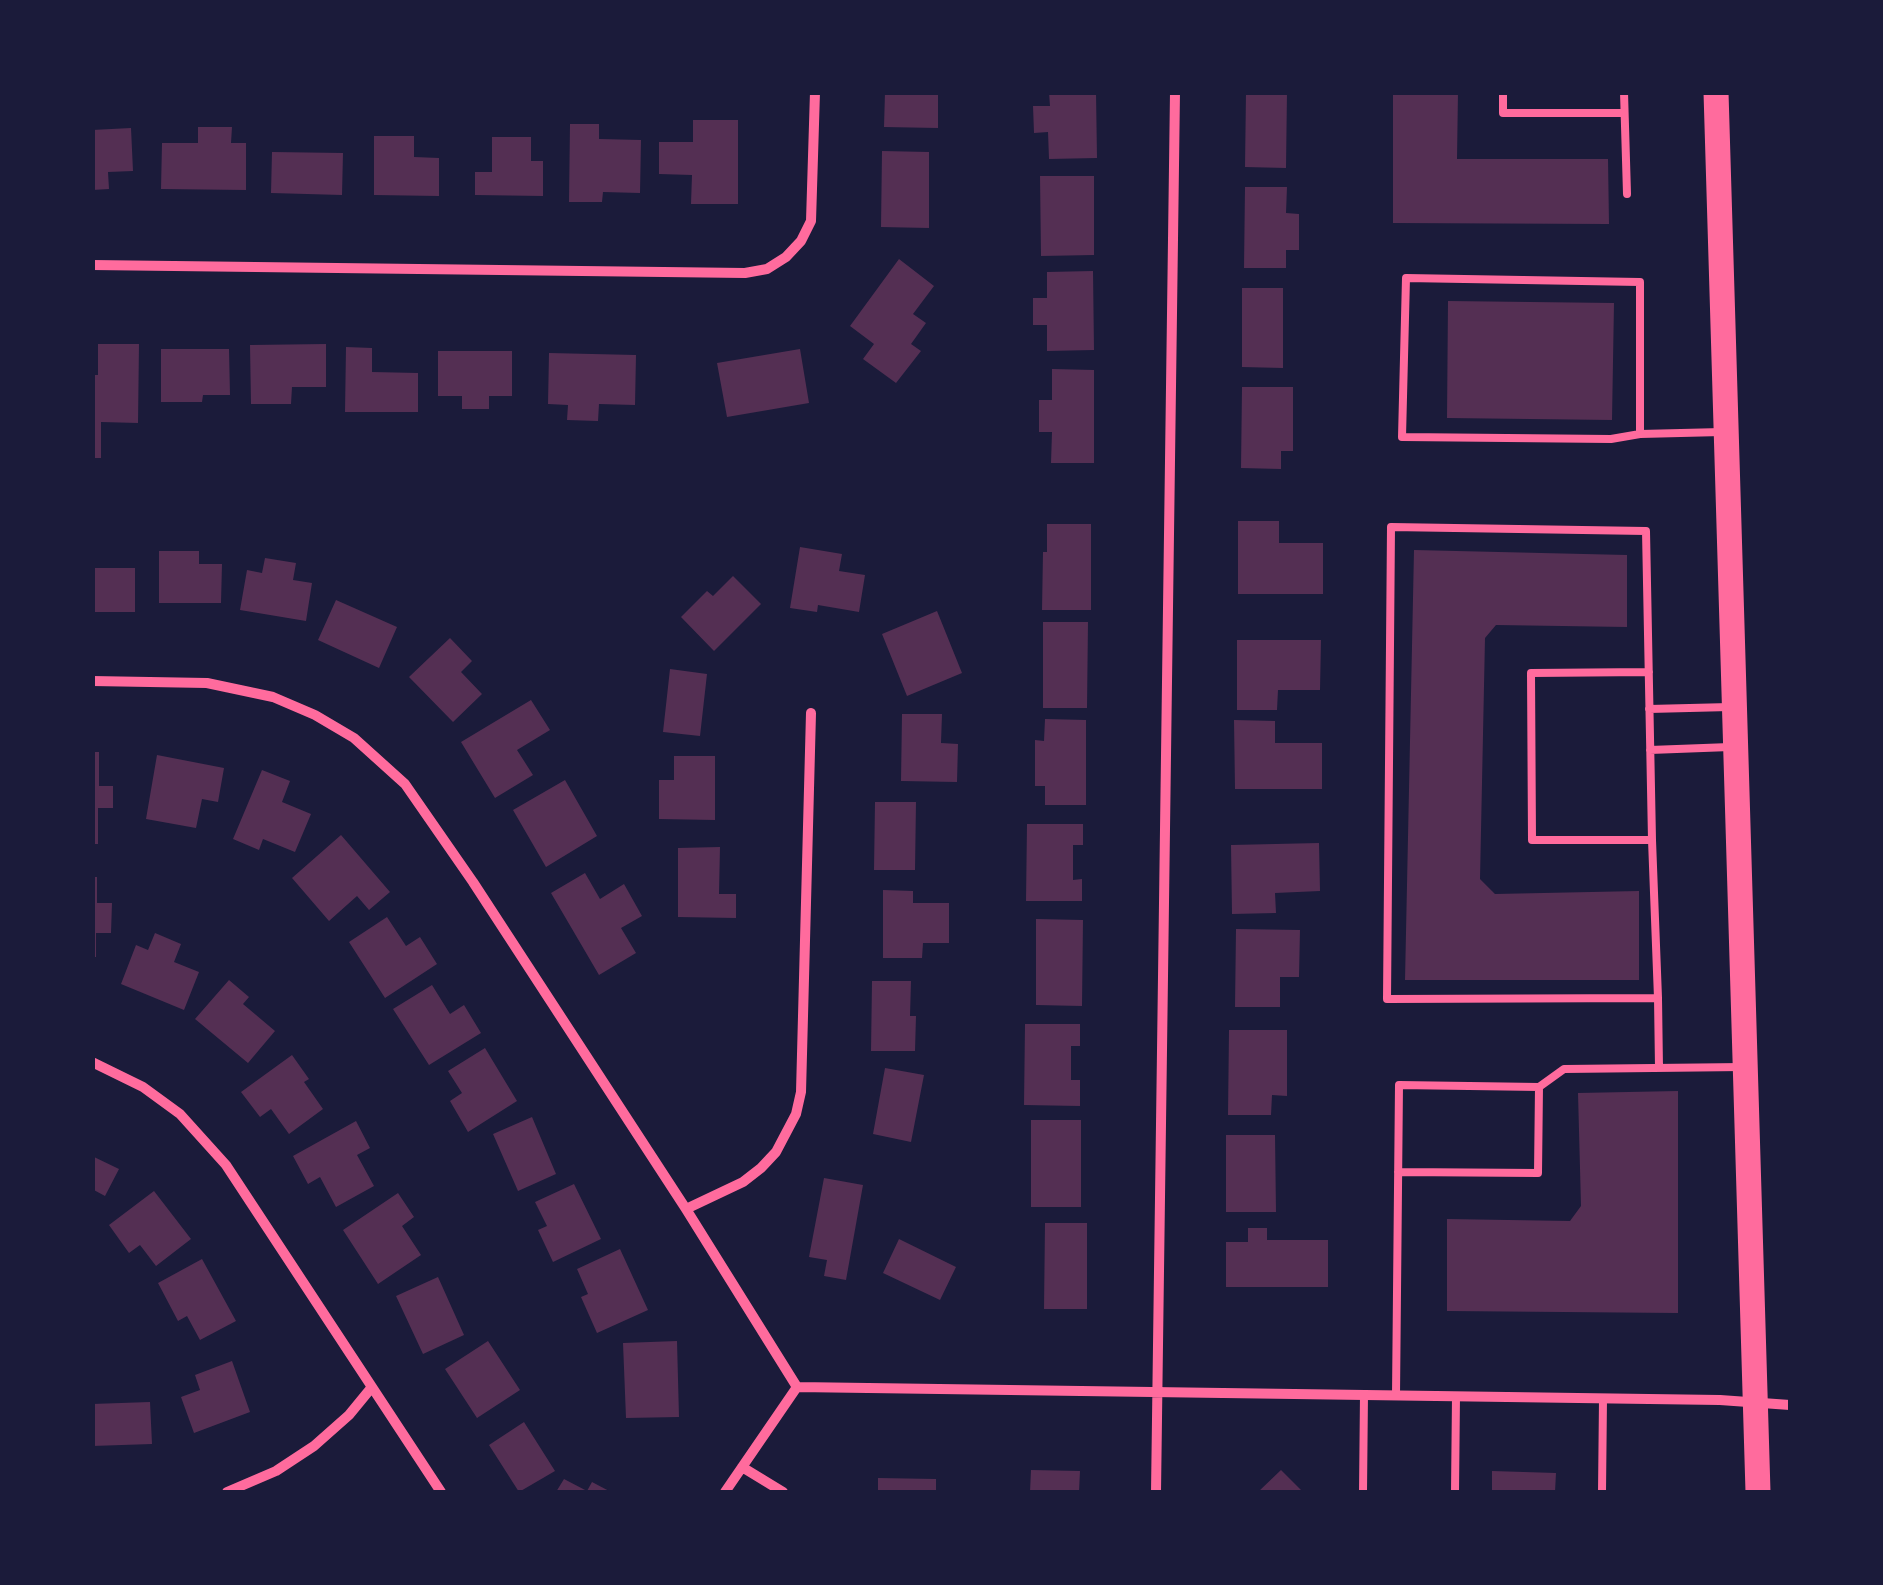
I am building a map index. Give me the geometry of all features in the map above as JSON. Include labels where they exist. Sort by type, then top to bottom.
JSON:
[{"type":"main road","points":[[1716,92],[1758,1492]]},
{"type":"street","points":[[92,265],[745,274],[767,269],[786,258],[801,241],[810,221],[815,92]]},
{"type":"street","points":[[1156,1492],[1175,92]]},
{"type":"street","points":[[92,681],[207,683],[273,697],[315,715],[373,752],[420,802],[798,1387]]},
{"type":"street","points":[[686,1209],[743,1182],[760,1168],[776,1152],[796,1114],[800,1092],[811,713]]},
{"type":"street","points":[[92,1062],[143,1087],[197,1130],[226,1164],[441,1492]]},
{"type":"street","points":[[798,1387],[1603,1398],[1790,1405]]},
{"type":"street","points":[[725,1492],[798,1387]]},
{"type":"street","points":[[227,1492],[276,1471],[314,1446],[372,1388]]},
{"type":"street","points":[[742,1467],[783,1492]]},
{"type":"lane","points":[[1503,92],[1503,113],[1624,113]]},
{"type":"lane","points":[[1624,92],[1627,194]]},
{"type":"lane","points":[[1640,434],[1640,282],[1406,278],[1402,437],[1611,439],[1640,434],[1726,432]]},
{"type":"lane","points":[[1658,998],[1387,998],[1391,527],[1646,532],[1658,998],[1658,1068]]},
{"type":"lane","points":[[1649,672],[1531,673],[1532,840],[1652,840]]},
{"type":"lane","points":[[1649,709],[1735,706]]},
{"type":"lane","points":[[1650,750],[1736,747]]},
{"type":"lane","points":[[1396,1395],[1398,1085],[1539,1087],[1564,1068],[1746,1067]]},
{"type":"lane","points":[[1398,1172],[1538,1172],[1539,1087]]},
{"type":"lane","points":[[1362,1492],[1364,1394]]},
{"type":"lane","points":[[1455,1492],[1456,1396]]},
{"type":"lane","points":[[1602,1492],[1603,1398]]},
{"type":"building","points":[[885,92],[938,92],[938,128],[884,127]]},
{"type":"building","points":[[1049,92],[1096,92],[1097,158],[1049,159],[1048,132],[1034,133],[1033,106],[1050,106]]},
{"type":"building","points":[[1246,92],[1287,92],[1286,168],[1245,167]]},
{"type":"building","points":[[1393,92],[1458,92],[1457,159],[1608,159],[1609,224],[1393,223]]},
{"type":"building","points":[[693,120],[738,120],[738,204],[691,204],[692,175],[659,174],[659,142],[693,142]]},
{"type":"building","points":[[570,124],[599,124],[599,139],[641,140],[640,193],[603,192],[602,202],[569,202]]},
{"type":"building","points":[[198,127],[232,127],[231,143],[246,143],[246,190],[161,189],[162,143],[198,143]]},
{"type":"building","points":[[131,128],[133,171],[108,172],[109,189],[92,190],[92,130]]},
{"type":"building","points":[[374,136],[414,136],[414,157],[439,158],[439,196],[374,195]]},
{"type":"building","points":[[492,137],[531,137],[531,161],[543,161],[543,196],[475,195],[475,172],[492,172]]},
{"type":"building","points":[[882,151],[929,152],[929,228],[881,227]]},
{"type":"building","points":[[272,152],[343,153],[342,195],[271,193]]},
{"type":"building","points":[[1040,176],[1094,176],[1094,255],[1041,256]]},
{"type":"building","points":[[1245,187],[1287,187],[1286,213],[1299,214],[1299,250],[1286,250],[1286,268],[1244,268]]},
{"type":"building","points":[[899,259],[934,286],[913,314],[926,323],[911,344],[921,351],[896,383],[863,359],[874,344],[850,326]]},
{"type":"building","points":[[1093,271],[1094,350],[1047,351],[1047,325],[1033,325],[1033,298],[1047,298],[1047,272]]},
{"type":"building","points":[[1242,288],[1283,288],[1283,368],[1242,367]]},
{"type":"building","points":[[1448,301],[1614,303],[1612,420],[1447,418]]},
{"type":"building","points":[[98,344],[139,344],[138,423],[101,422],[101,458],[92,458],[92,375],[98,375]]},
{"type":"building","points":[[326,344],[326,387],[292,387],[291,404],[251,404],[250,345]]},
{"type":"building","points":[[346,347],[372,348],[372,372],[418,373],[418,412],[345,412]]},
{"type":"building","points":[[161,349],[229,349],[230,395],[203,395],[202,402],[161,402]]},
{"type":"building","points":[[800,349],[809,403],[727,417],[717,363]]},
{"type":"building","points":[[438,351],[512,351],[512,396],[489,396],[489,409],[462,409],[462,396],[438,396]]},
{"type":"building","points":[[549,353],[636,355],[635,405],[599,404],[598,421],[567,420],[568,405],[548,404]]},
{"type":"building","points":[[1052,369],[1094,370],[1094,463],[1051,463],[1052,432],[1039,432],[1039,400],[1052,400]]},
{"type":"building","points":[[1242,387],[1293,387],[1293,451],[1281,451],[1281,469],[1241,468]]},
{"type":"building","points":[[1238,521],[1279,521],[1279,543],[1323,543],[1323,594],[1238,594]]},
{"type":"building","points":[[1047,524],[1091,524],[1091,610],[1042,610]]},
{"type":"building","points":[[800,547],[842,554],[839,571],[865,575],[859,612],[818,605],[817,612],[790,608]]},
{"type":"building","points":[[1414,550],[1627,555],[1627,627],[1496,625],[1485,638],[1480,879],[1495,894],[1639,891],[1639,980],[1405,980]]},
{"type":"building","points":[[159,551],[199,551],[199,564],[222,564],[221,603],[159,603]]},
{"type":"building","points":[[265,558],[296,563],[293,580],[312,583],[306,621],[240,610],[247,570],[262,573]]},
{"type":"building","points":[[92,568],[135,568],[135,612],[92,612]]},
{"type":"building","points":[[733,576],[761,604],[714,651],[681,617],[707,591],[713,596]]},
{"type":"building","points":[[336,600],[397,627],[379,668],[318,640]]},
{"type":"building","points":[[937,611],[962,673],[907,696],[882,634]]},
{"type":"building","points":[[1043,622],[1088,622],[1087,708],[1043,708]]},
{"type":"building","points":[[450,638],[472,661],[461,672],[482,694],[453,722],[409,677]]},
{"type":"building","points":[[1237,640],[1321,640],[1320,690],[1278,690],[1277,710],[1237,710]]},
{"type":"building","points":[[670,669],[707,674],[700,736],[663,732]]},
{"type":"building","points":[[531,700],[550,730],[517,750],[533,775],[495,798],[461,742]]},
{"type":"building","points":[[902,714],[942,714],[941,743],[958,744],[957,782],[901,781]]},
{"type":"building","points":[[1045,719],[1086,720],[1086,805],[1045,805],[1045,786],[1035,786],[1035,740],[1044,741]]},
{"type":"building","points":[[1234,720],[1275,721],[1275,743],[1322,743],[1322,789],[1235,789]]},
{"type":"building","points":[[92,752],[99,752],[99,786],[113,786],[113,808],[98,808],[98,844],[92,844]]},
{"type":"building","points":[[157,755],[224,768],[218,802],[202,799],[196,828],[146,819]]},
{"type":"building","points":[[674,756],[715,756],[715,820],[659,819],[659,780],[674,780]]},
{"type":"building","points":[[262,770],[290,781],[282,802],[311,814],[295,852],[263,839],[259,850],[233,839]]},
{"type":"building","points":[[565,780],[597,836],[546,867],[513,810]]},
{"type":"building","points":[[875,802],[916,802],[915,870],[874,870]]},
{"type":"building","points":[[1027,824],[1083,824],[1083,845],[1073,845],[1073,880],[1082,879],[1082,901],[1026,901]]},
{"type":"building","points":[[341,835],[390,892],[369,910],[357,896],[329,921],[292,878]]},
{"type":"building","points":[[1319,843],[1320,891],[1275,893],[1276,913],[1232,914],[1231,845]]},
{"type":"building","points":[[720,847],[719,894],[736,894],[736,918],[678,917],[678,848]]},
{"type":"building","points":[[585,873],[600,899],[624,884],[642,916],[621,928],[636,953],[599,975],[551,893]]},
{"type":"building","points":[[92,877],[97,877],[97,903],[112,903],[111,933],[96,933],[96,957],[92,957]]},
{"type":"building","points":[[883,890],[913,891],[913,903],[949,903],[949,943],[923,943],[922,958],[883,958]]},
{"type":"building","points":[[387,917],[406,946],[420,937],[437,964],[385,998],[349,942]]},
{"type":"building","points":[[1036,919],[1083,920],[1082,1006],[1036,1005]]},
{"type":"building","points":[[1236,929],[1300,930],[1299,977],[1280,977],[1280,1007],[1235,1007]]},
{"type":"building","points":[[155,933],[181,944],[174,962],[199,972],[184,1010],[121,984],[136,945],[148,950]]},
{"type":"building","points":[[229,980],[249,997],[243,1004],[275,1031],[248,1063],[195,1019]]},
{"type":"building","points":[[872,981],[911,981],[915,1051],[871,1051]]},
{"type":"building","points":[[432,985],[450,1014],[464,1005],[481,1033],[429,1065],[393,1009]]},
{"type":"building","points":[[1025,1024],[1080,1024],[1080,1046],[1071,1046],[1071,1080],[1080,1080],[1080,1106],[1024,1105]]},
{"type":"building","points":[[1229,1030],[1287,1030],[1287,1096],[1272,1095],[1271,1115],[1228,1115]]},
{"type":"building","points":[[485,1048],[517,1101],[468,1132],[450,1101],[462,1093],[448,1071]]},
{"type":"building","points":[[292,1055],[309,1079],[304,1082],[323,1109],[289,1134],[271,1109],[260,1117],[241,1092]]},
{"type":"building","points":[[885,1068],[924,1075],[911,1142],[873,1134]]},
{"type":"building","points":[[1678,1091],[1678,1313],[1447,1311],[1447,1219],[1570,1221],[1581,1206],[1578,1093]]},
{"type":"building","points":[[532,1117],[556,1174],[518,1191],[493,1134]]},
{"type":"building","points":[[1031,1120],[1081,1120],[1081,1207],[1031,1207]]},
{"type":"building","points":[[356,1121],[370,1148],[357,1155],[374,1186],[336,1207],[320,1177],[308,1184],[293,1156]]},
{"type":"building","points":[[1226,1135],[1275,1135],[1276,1212],[1226,1212]]},
{"type":"building","points":[[92,1156],[119,1169],[105,1196],[92,1189]]},
{"type":"building","points":[[824,1178],[863,1185],[846,1280],[824,1276],[827,1260],[809,1257]]},
{"type":"building","points":[[574,1184],[601,1239],[553,1262],[538,1230],[547,1226],[535,1202]]},
{"type":"building","points":[[154,1191],[191,1239],[156,1266],[140,1245],[129,1253],[109,1225]]},
{"type":"building","points":[[398,1193],[414,1217],[402,1226],[421,1255],[378,1284],[343,1230]]},
{"type":"building","points":[[1045,1223],[1087,1223],[1087,1309],[1044,1309]]},
{"type":"building","points":[[1248,1228],[1267,1228],[1267,1240],[1328,1240],[1328,1287],[1226,1287],[1226,1242],[1248,1242]]},
{"type":"building","points":[[899,1239],[956,1267],[940,1300],[883,1273]]},
{"type":"building","points":[[620,1249],[648,1310],[597,1333],[581,1297],[588,1294],[577,1269]]},
{"type":"building","points":[[202,1259],[236,1321],[200,1340],[187,1316],[178,1321],[158,1283]]},
{"type":"building","points":[[438,1277],[464,1335],[423,1354],[396,1296]]},
{"type":"building","points":[[488,1341],[520,1390],[477,1418],[445,1369]]},
{"type":"building","points":[[677,1341],[679,1417],[626,1418],[623,1343]]},
{"type":"building","points":[[232,1361],[250,1412],[194,1433],[181,1397],[200,1390],[195,1375]]},
{"type":"building","points":[[150,1402],[152,1444],[92,1446],[92,1404]]},
{"type":"building","points":[[524,1422],[555,1471],[519,1492],[489,1445]]},
{"type":"building","points":[[1031,1470],[1080,1471],[1079,1492],[1030,1492]]},
{"type":"building","points":[[1281,1470],[1303,1492],[1258,1492]]},
{"type":"building","points":[[1492,1471],[1556,1473],[1555,1492],[1492,1492]]},
{"type":"building","points":[[878,1478],[936,1479],[936,1492],[878,1492]]},
{"type":"building","points":[[564,1479],[587,1491],[592,1482],[611,1492],[556,1492]]}]
